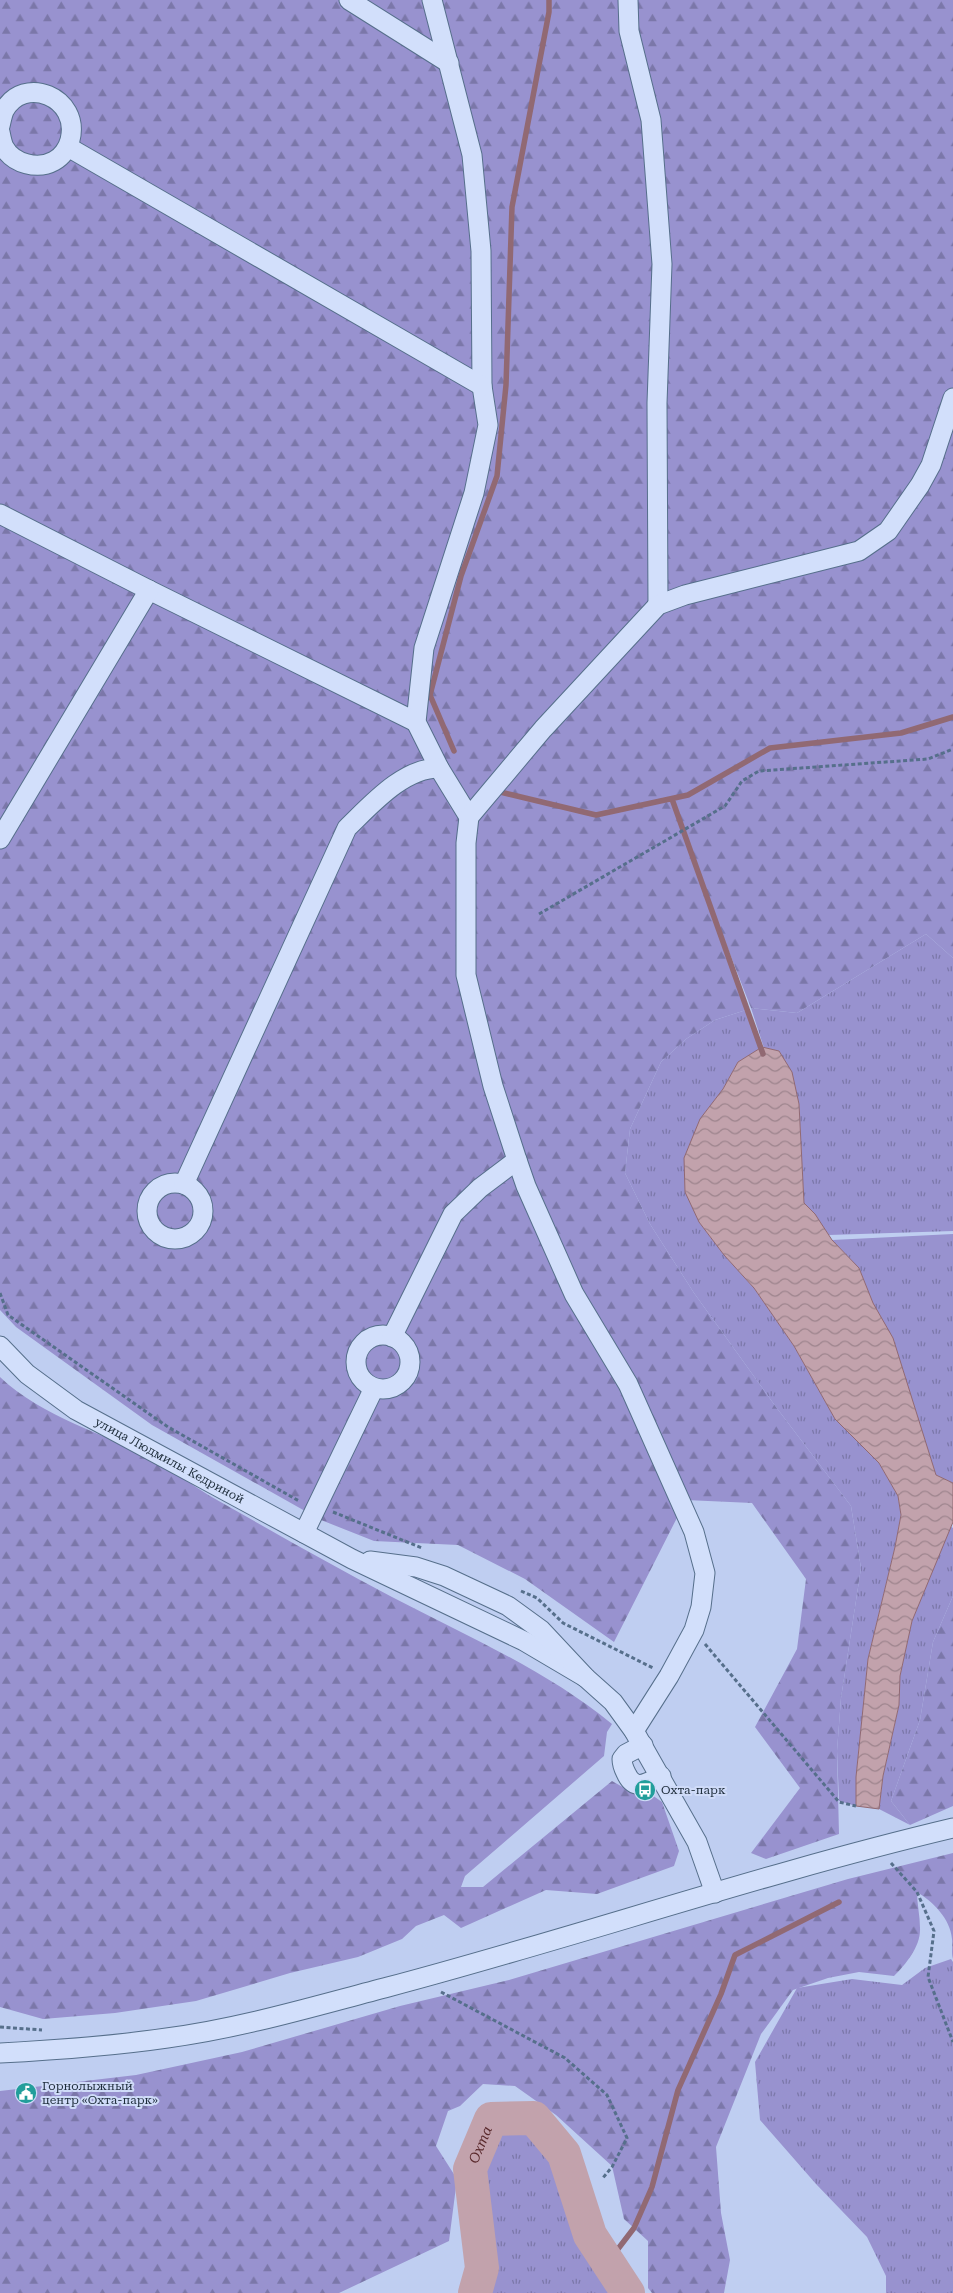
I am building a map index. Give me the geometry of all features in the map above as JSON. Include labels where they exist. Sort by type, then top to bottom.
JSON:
[{"type":"street","points":[[349,0],[449,63]]},
{"type":"street","points":[[432,0],[472,155],[481,251],[482,386],[488,425],[474,493],[424,648],[416,722],[439,768],[470,817]]},
{"type":"street","points":[[628,0],[629,31],[651,120],[662,264],[657,403],[658,605]]},
{"type":"street","points":[[0,126],[4,111],[17,97],[36,92],[54,97],[68,110],[73,129],[68,147],[55,161],[36,166],[18,161],[4,148],[0,132]]},
{"type":"street","points":[[68,147],[482,386]]},
{"type":"street","points":[[661,1776],[642,1785],[636,1785],[630,1781],[622,1766],[622,1759],[638,1738],[694,1630],[701,1607],[705,1573],[694,1532],[628,1384],[574,1294],[526,1186],[493,1086],[466,975],[466,843],[470,817],[543,729],[658,605],[703,590],[859,551],[888,531],[931,465],[953,398]]},
{"type":"street","points":[[0,514],[416,722]]},
{"type":"street","points":[[0,839],[149,590]]},
{"type":"street","points":[[184,1184],[347,828],[378,798],[404,780],[426,768],[439,768]]},
{"type":"street","points":[[392,1337],[453,1214],[480,1188],[517,1160]]},
{"type":"street","points":[[376,1336],[392,1337],[406,1347],[410,1363],[405,1379],[390,1389],[374,1388],[360,1378],[356,1361],[361,1346],[376,1336]]},
{"type":"street","name":"улица Людмилы Кедриной","points":[[0,1346],[27,1374],[76,1410],[352,1559],[416,1567],[444,1576],[508,1606],[540,1630],[585,1677],[613,1702],[638,1738],[697,1842],[715,1893]]},
{"type":"street","points":[[304,1533],[374,1388]]},
{"type":"street","points":[[0,2053],[71,2049],[168,2038],[267,2019],[559,1940],[880,1845],[953,1828]]},
{"type":"path","points":[[539,914],[725,806],[742,781],[759,771],[928,759],[953,749]]},
{"type":"path","points":[[694,1630],[839,1802],[856,1806]]},
{"type":"path","points":[[880,1845],[895,1869],[916,1892],[934,1931],[928,1977],[953,2042]]},
{"type":"path","points":[[439,1992],[501,2022],[565,2058],[607,2095],[627,2138],[612,2166],[602,2179]]},
{"type":"green space","points":[[0,0],[953,0],[953,958],[926,934],[797,1013],[751,1008],[714,913],[746,1010],[715,1020],[686,1039],[661,1062],[630,1129],[625,1173],[650,1224],[694,1293],[776,1407],[851,1506],[861,1568],[841,1698],[837,1751],[839,1834],[766,1859],[751,1853],[800,1788],[755,1727],[797,1649],[806,1579],[752,1503],[686,1500],[614,1642],[525,1579],[458,1545],[374,1541],[321,1520],[152,1425],[16,1327],[0,1310]]},
{"type":"green space","points":[[926,934],[953,958],[953,1231],[829,1235],[804,1203],[799,1104],[779,1051],[764,1048],[751,1008],[797,1013]]},
{"type":"green space","points":[[746,1010],[761,1048],[738,1062],[723,1089],[699,1222],[724,1255],[754,1288],[794,1346],[835,1419],[879,1463],[898,1496],[901,1515],[868,1659],[856,1777],[856,1806],[839,1801],[837,1751],[841,1698],[861,1568],[851,1506],[776,1407],[694,1293],[650,1224],[625,1173],[630,1129],[661,1062],[686,1039],[715,1020]]},
{"type":"green space","points":[[953,1234],[953,1483],[936,1475],[917,1417],[859,1268],[832,1240]]},
{"type":"green space","points":[[0,1377],[17,1391],[55,1414],[156,1461],[210,1496],[323,1560],[533,1670],[587,1705],[612,1724],[607,1732],[604,1756],[465,1876],[461,1887],[483,1887],[612,1781],[635,1794],[652,1795],[662,1802],[679,1851],[674,1866],[597,1894],[546,1890],[461,1928],[444,1915],[416,1926],[402,1939],[358,1957],[290,1973],[196,2001],[115,2013],[43,2019],[0,2007]]},
{"type":"green space","points":[[950,1526],[953,1528],[953,1596],[933,1642],[920,1720],[891,1801],[910,1825],[879,1809],[883,1776],[899,1705],[900,1676],[912,1620]]},
{"type":"green space","points":[[953,1596],[953,1806],[910,1825],[891,1801],[920,1720],[933,1642]]},
{"type":"green space","points":[[953,1853],[953,1959],[951,1931],[948,1924],[940,1911],[917,1892],[920,1935],[908,1960],[894,1976],[859,1972],[828,1978],[793,1990],[761,2034],[716,2147],[721,2213],[730,2260],[724,2293],[652,2293],[648,2288],[648,2241],[624,2219],[612,2166],[556,2115],[515,2086],[483,2084],[460,2106],[448,2111],[436,2146],[457,2179],[449,2241],[339,2293],[0,2293],[0,2091],[136,2075],[242,2052],[400,2006],[509,1980],[848,1879]]},
{"type":"green space","points":[[951,1959],[953,1962],[953,2293],[886,2293],[886,2276],[867,2237],[816,2184],[760,2120],[755,2062],[797,1988],[852,1979],[902,1985],[925,1968]]},
{"type":"green space","points":[[501,2127],[528,2130],[551,2160],[579,2240],[618,2293],[487,2293],[495,2256],[484,2170]]},
{"type":"water","points":[[762,1047],[779,1051],[792,1072],[799,1104],[804,1203],[815,1214],[832,1240],[859,1268],[873,1303],[893,1338],[936,1475],[953,1483],[953,1522],[912,1621],[900,1676],[899,1705],[883,1776],[879,1809],[856,1806],[856,1777],[868,1659],[901,1515],[898,1496],[879,1463],[835,1419],[794,1346],[754,1288],[724,1255],[699,1222],[685,1192],[684,1158],[700,1119],[723,1089],[738,1062]]},
{"type":"waterway","points":[[454,751],[430,695],[461,576],[497,476],[506,385],[512,207],[549,12],[549,0]]},
{"type":"waterway","points":[[496,791],[596,815],[688,795],[770,748],[901,733],[953,717]]},
{"type":"waterway","points":[[672,799],[763,1054]]},
{"type":"waterway","points":[[608,2262],[634,2228],[652,2187],[678,2090],[721,1994],[735,1955],[839,1902]]},
{"type":"waterway","name":"Охта","points":[[475,2293],[482,2268],[470,2169],[491,2119],[534,2118],[564,2154],[590,2235],[628,2293]]},
{"type":"place","name":"Охта-парк","points":[[645,1790]]},
{"type":"place","name":"Горнолыжный центр «Охта-парк»","points":[[26,2093]]}]
